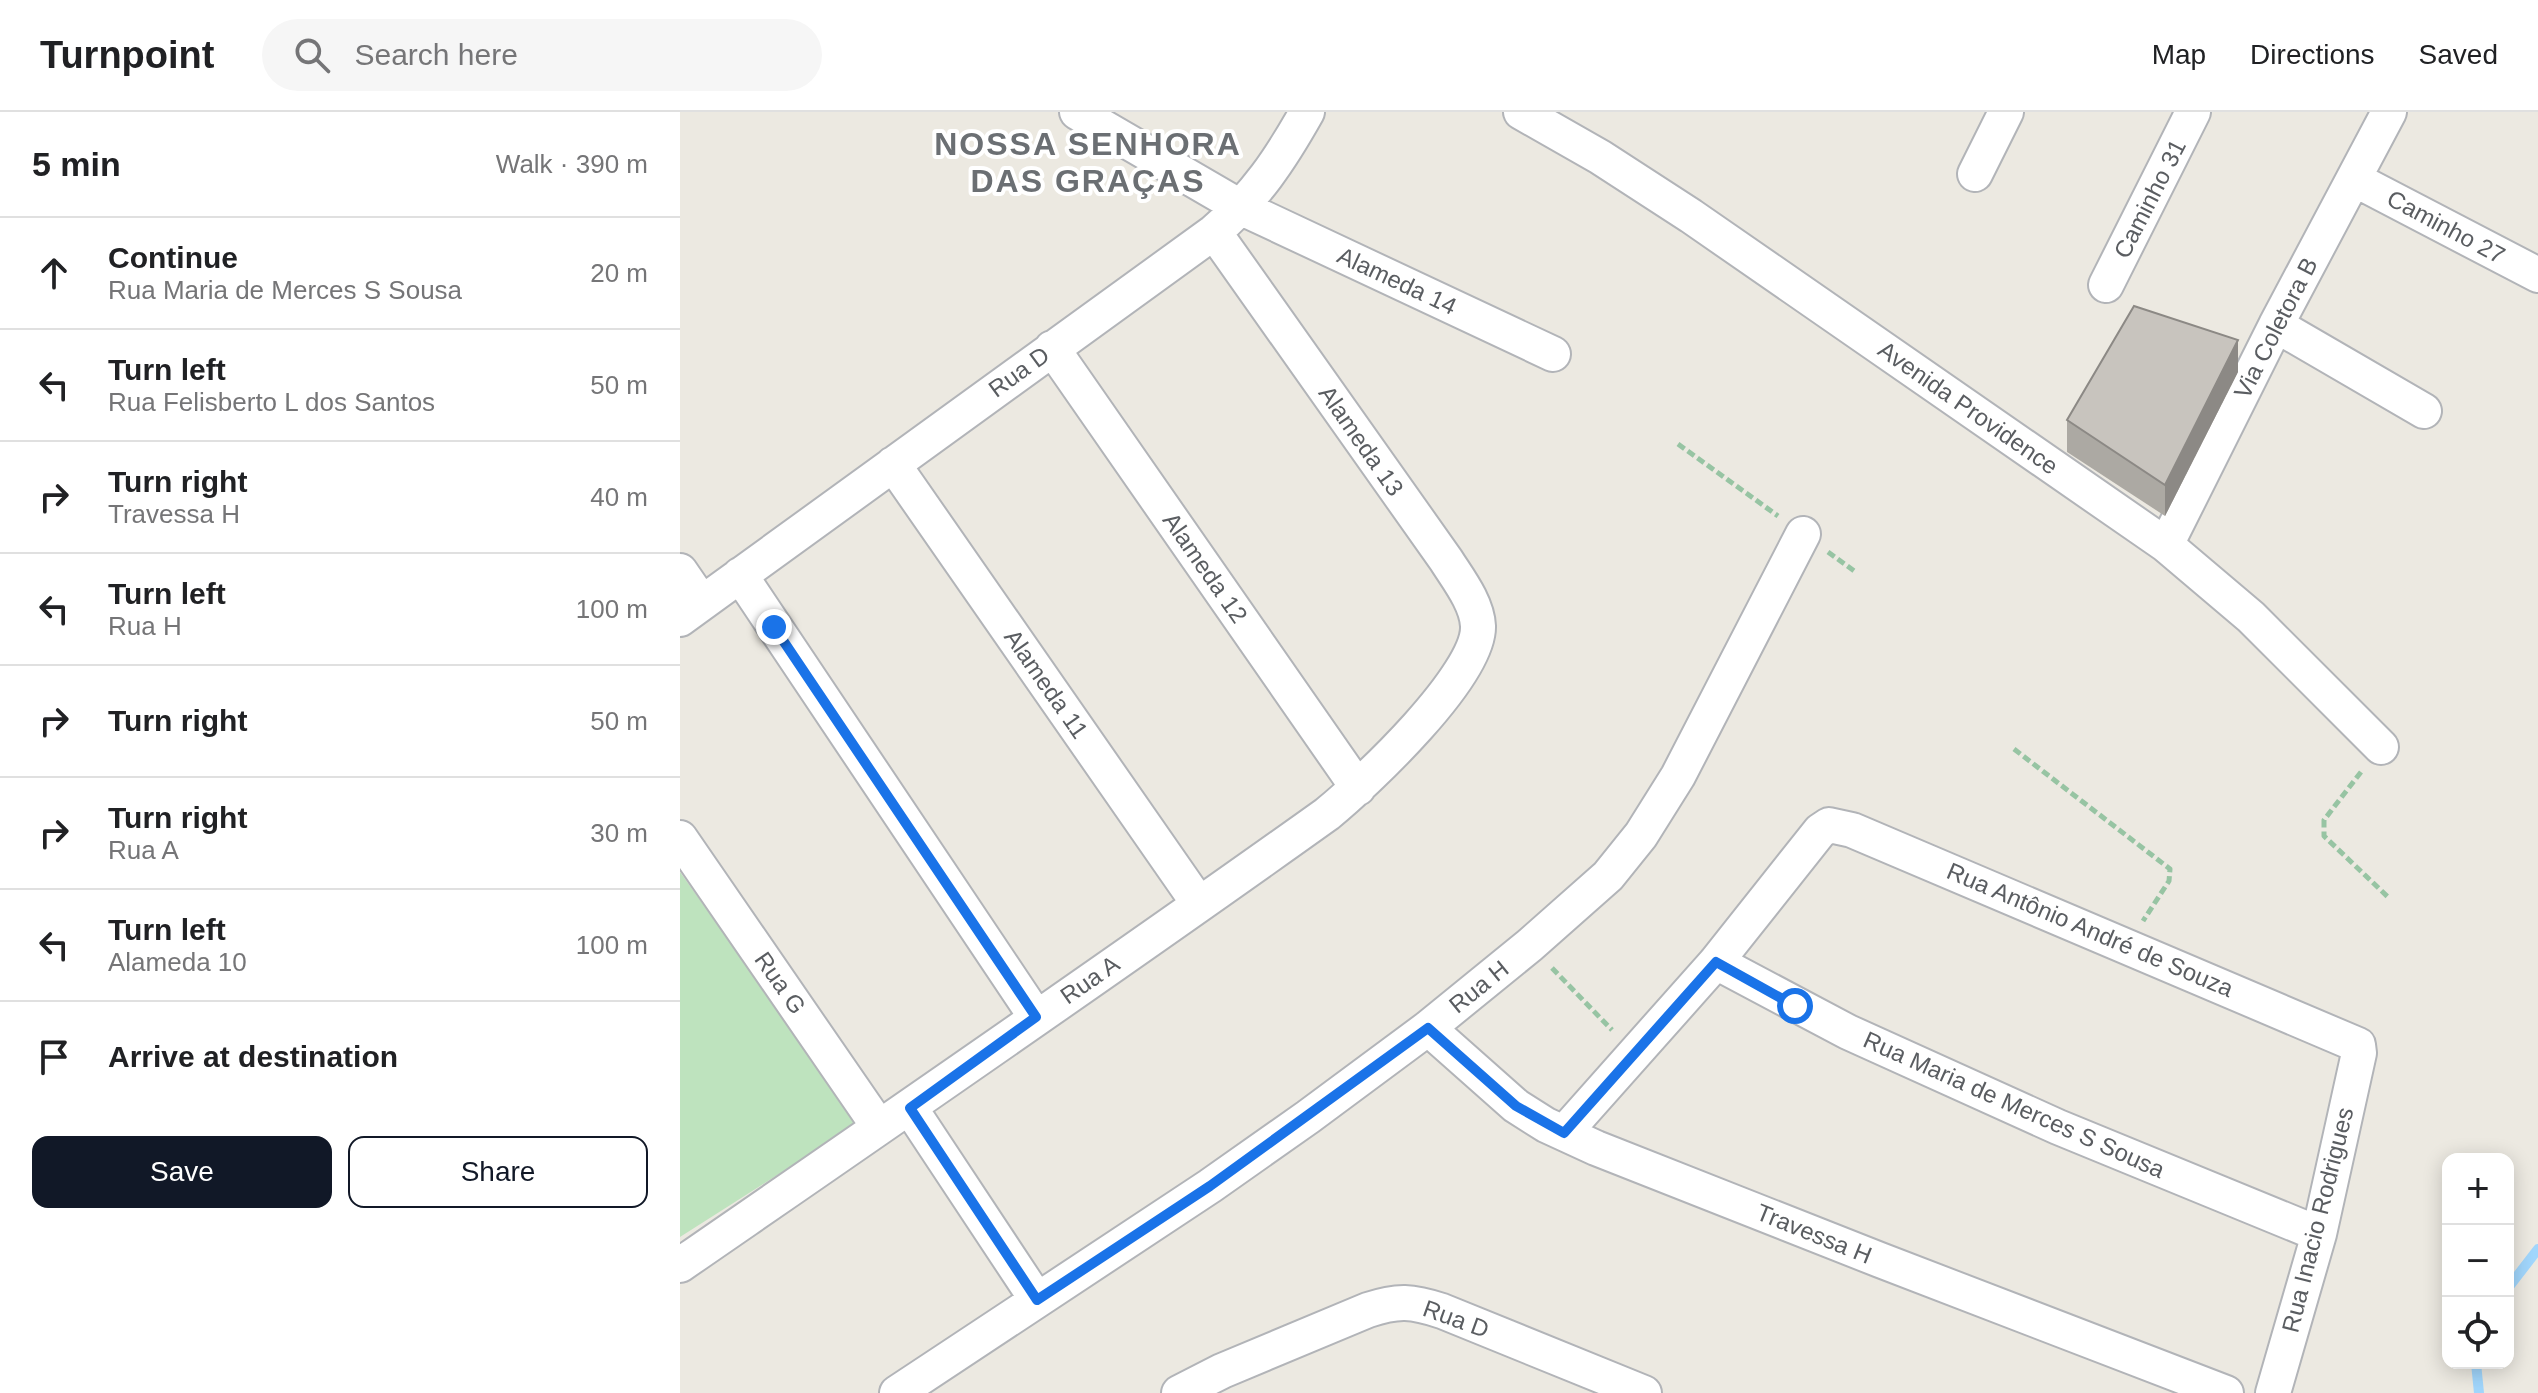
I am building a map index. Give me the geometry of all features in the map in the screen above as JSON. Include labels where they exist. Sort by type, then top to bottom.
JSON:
[{"type":"street","name":"Alameda 14","points":[[1077,112],[1242,208],[1553,354]]},
{"type":"street","name":"Rua D","points":[[680,571],[691,611],[1214,232],[1242,208],[1287,148],[1307,112]]},
{"type":"street","name":"Avenida Providence","points":[[1521,112],[1600,157],[1691,216],[2166,545],[2251,617],[2381,747]]},
{"type":"street","points":[[1975,174],[2006,112]]},
{"type":"street","name":"Caminho 31","points":[[2106,285],[2193,112]]},
{"type":"street","name":"Via Coletora B","points":[[2166,545],[2276,325],[2389,112]]},
{"type":"street","name":"Caminho 27","points":[[2354,179],[2538,275]]},
{"type":"street","name":"Alameda 13","points":[[1214,232],[1463,588],[1473,606],[1478,627],[1469,660]]},
{"type":"street","points":[[2276,325],[2424,411]]},
{"type":"street","name":"Alameda 12","points":[[1052,348],[1358,788]]},
{"type":"street","name":"Alameda 11","points":[[893,464],[1199,904]]},
{"type":"street","name":"Rua H","points":[[897,1393],[1210,1186],[1428,1028],[1608,876],[1641,835],[1678,776],[1803,534]]},
{"type":"street","points":[[740,575],[1036,1017]]},
{"type":"street","name":"Rua A","points":[[680,1265],[910,1108],[1327,814],[1358,788],[1410,734],[1469,660]]},
{"type":"street","name":"Rua Antônio André de Souza","points":[[1716,962],[1820,831],[1829,825],[1852,830],[2358,1045]]},
{"type":"street","name":"Rua G","points":[[680,838],[879,1127]]},
{"type":"street","points":[[1564,1133],[1716,962]]},
{"type":"street","name":"Rua Maria de Merces S Sousa","points":[[1716,962],[1862,1039],[2058,1127],[2319,1234]]},
{"type":"street","name":"Travessa H","points":[[1428,1028],[1516,1106],[1564,1133],[1880,1260],[2226,1393]]},
{"type":"street","name":"Rua Inacio Rodrigues","points":[[2273,1393],[2319,1234],[2359,1053],[2358,1045]]},
{"type":"street","points":[[910,1108],[1037,1300]]},
{"type":"street","name":"Rua D","points":[[1179,1393],[1222,1371],[1368,1310],[1402,1301],[1442,1311],[1644,1393]]},
{"type":"path","points":[[1678,444],[1857,573]]},
{"type":"path","points":[[2381,747],[2324,820],[2324,836],[2389,898]]},
{"type":"path","points":[[2014,749],[2170,869],[2169,881],[2127,946]]},
{"type":"path","points":[[1530,945],[1634,1054]]},
{"type":"green space","points":[[680,872],[859,1123],[680,1237]]},
{"type":"building","points":[[2134,306],[2238,340],[2165,485],[2067,420]]},
{"type":"waterway","points":[[2514,1280],[2538,1249]]},
{"type":"waterway","points":[[2477,1369],[2479,1393]]},
{"type":"district","name":"NOSSA SENHORA DAS GRAÇAS","points":[[1088,162]]},
{"type":"route","points":[[774,627],[1036,1017],[910,1108],[1037,1300],[1210,1186],[1428,1028],[1516,1106],[1564,1133],[1716,962],[1795,1006]]}]
